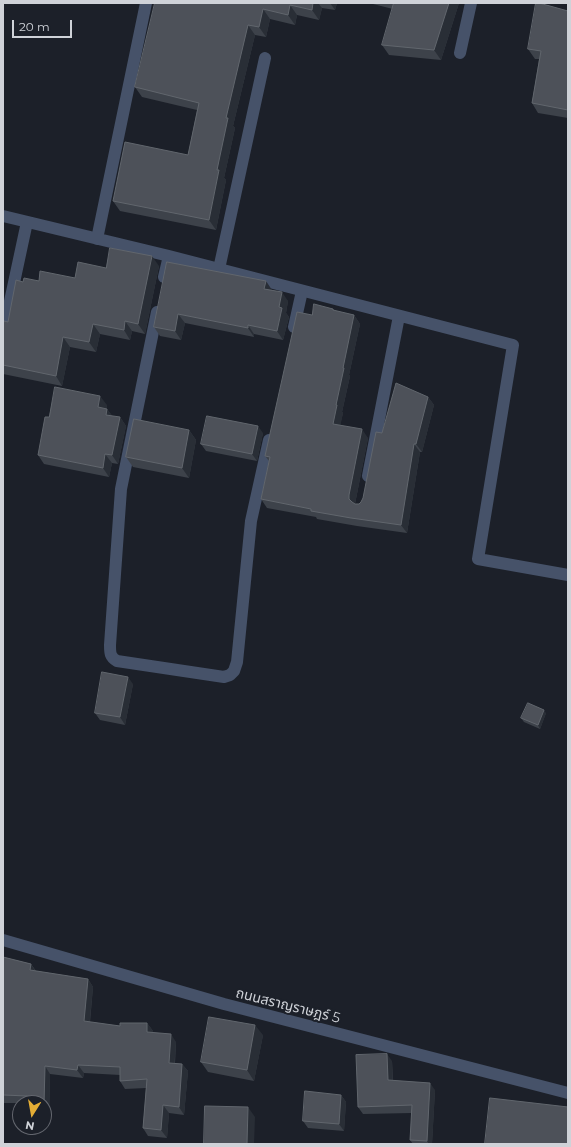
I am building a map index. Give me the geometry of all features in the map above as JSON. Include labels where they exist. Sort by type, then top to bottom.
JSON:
[{"type":"street","points":[[97,239],[146,3]]},
{"type":"street","points":[[460,53],[471,3]]},
{"type":"street","points":[[219,269],[264,58]]},
{"type":"street","points":[[3,216],[168,256],[513,345],[478,559],[568,575]]},
{"type":"street","points":[[3,334],[27,222]]},
{"type":"street","points":[[162,287],[168,256]]},
{"type":"street","points":[[292,337],[302,291]]},
{"type":"street","points":[[159,303],[121,489],[110,645],[111,655],[117,662],[224,677],[230,675],[234,671],[237,662],[251,522],[272,429]]},
{"type":"street","points":[[365,490],[399,316]]},
{"type":"street","name":"ถนนสราญราษฎร์ 5","points":[[3,940],[224,1004],[568,1093]]},
{"type":"building","points":[[155,3],[313,3],[312,10],[290,5],[288,15],[263,9],[259,27],[248,25],[226,118],[228,118],[217,170],[219,170],[209,220],[113,201],[125,142],[188,155],[199,103],[135,87]]},
{"type":"building","points":[[394,3],[449,3],[434,50],[382,45]]},
{"type":"building","points":[[536,3],[568,11],[568,110],[532,103],[541,51],[528,49]]},
{"type":"building","points":[[110,248],[152,256],[138,324],[125,321],[124,330],[93,324],[89,342],[63,337],[56,376],[3,365],[3,325],[4,321],[8,322],[16,280],[23,282],[24,278],[39,281],[40,271],[75,278],[78,262],[106,268]]},
{"type":"building","points":[[167,262],[266,281],[264,289],[282,292],[279,307],[282,308],[277,331],[248,325],[248,328],[178,314],[175,331],[154,327]]},
{"type":"building","points":[[314,304],[354,315],[333,424],[362,429],[349,495],[349,499],[352,502],[359,504],[363,498],[376,432],[382,433],[396,383],[428,397],[416,444],[414,444],[401,525],[311,511],[311,509],[261,499],[270,457],[265,456],[297,312],[312,315]]},
{"type":"building","points":[[55,387],[100,396],[98,407],[107,409],[106,415],[120,417],[112,455],[105,454],[103,468],[38,455],[45,417],[49,417]]},
{"type":"building","points":[[207,416],[258,426],[252,454],[201,444]]},
{"type":"building","points":[[134,419],[189,430],[182,468],[126,457]]},
{"type":"building","points":[[102,672],[128,677],[120,717],[95,713]]},
{"type":"building","points":[[528,703],[544,710],[538,725],[521,718]]},
{"type":"building","points":[[3,957],[31,964],[30,970],[88,979],[84,1021],[120,1026],[120,1023],[147,1023],[147,1032],[171,1034],[169,1063],[182,1064],[179,1107],[163,1105],[161,1130],[143,1128],[147,1079],[120,1081],[120,1067],[78,1065],[77,1070],[45,1066],[44,1095],[3,1095]]},
{"type":"building","points":[[209,1017],[255,1025],[247,1070],[201,1062]]},
{"type":"building","points":[[387,1054],[388,1080],[430,1083],[427,1141],[410,1140],[412,1105],[358,1107],[356,1055]]},
{"type":"building","points":[[305,1091],[341,1095],[339,1124],[303,1121]]},
{"type":"building","points":[[490,1098],[568,1107],[568,1144],[485,1144]]},
{"type":"building","points":[[205,1106],[248,1107],[247,1144],[204,1144]]}]
